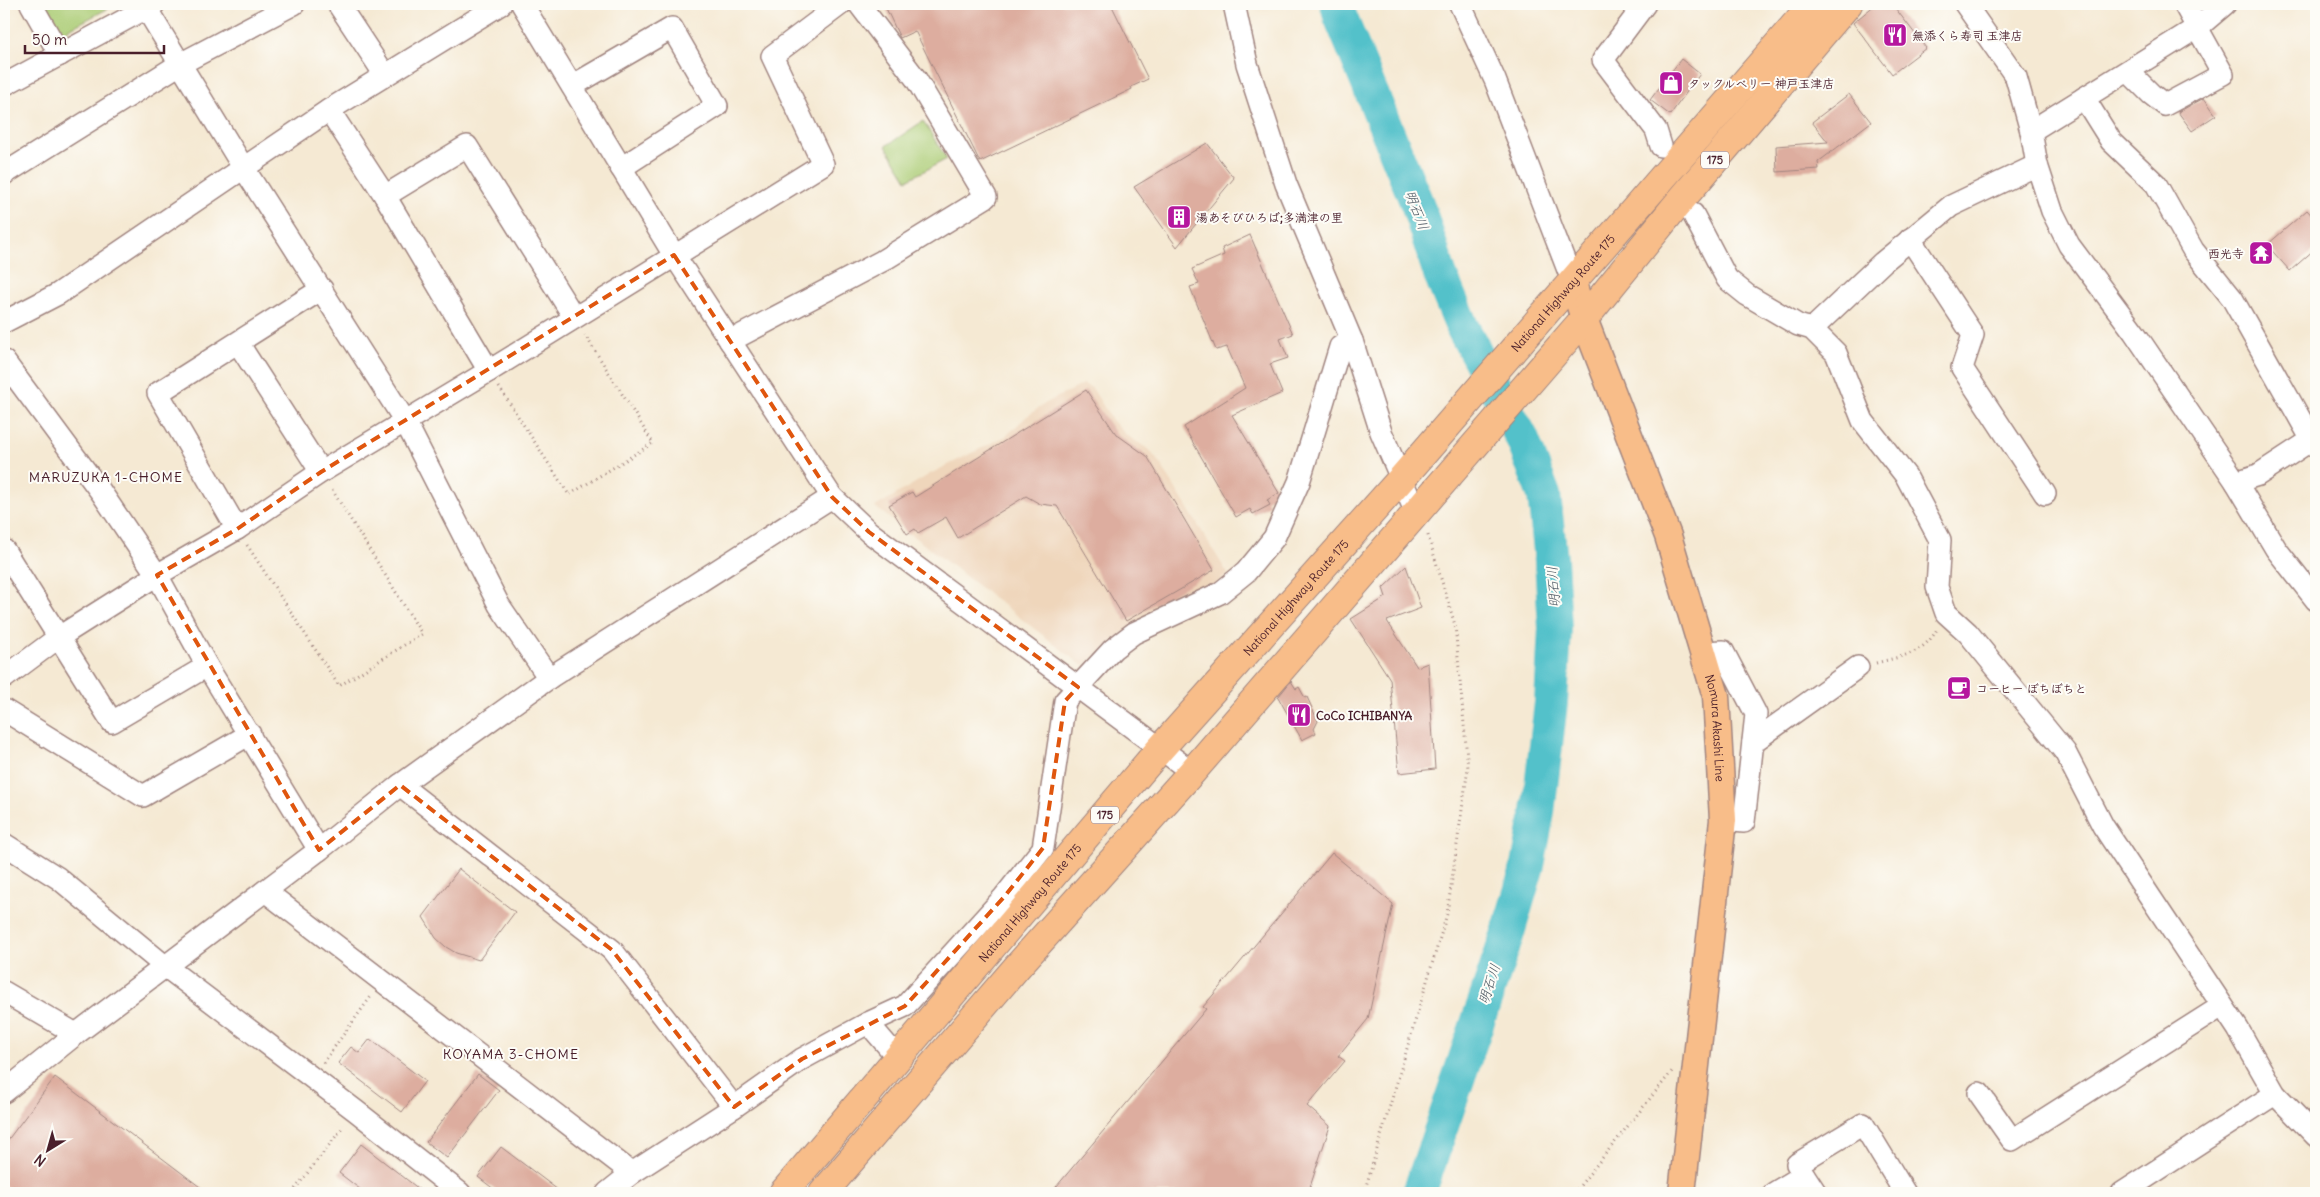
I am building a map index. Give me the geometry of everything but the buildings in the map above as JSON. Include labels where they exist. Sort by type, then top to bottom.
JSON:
[{"type":"highway","name":"National Highway Route 175","points":[[783,1193],[898,1058],[1013,906],[1160,748],[1402,478],[1813,4]]},
{"type":"highway","name":"175","points":[[823,1193],[1017,967],[1192,772],[1584,319],[1675,207],[1848,4]]},
{"type":"main road","name":"Nomura Akashi Line","points":[[1573,282],[1584,319],[1668,536],[1716,696],[1723,820],[1682,1193]]},
{"type":"street","points":[[31,4],[60,55]]},
{"type":"street","points":[[4,174],[180,64],[294,4]]},
{"type":"street","points":[[338,4],[384,76]]},
{"type":"street","points":[[4,322],[58,294],[329,110],[501,4]]},
{"type":"street","points":[[522,4],[674,256],[832,497],[869,532],[1192,772]]},
{"type":"street","points":[[4,678],[59,637],[157,575],[237,529],[321,472],[489,371],[574,316],[823,164],[772,56],[841,4]]},
{"type":"street","points":[[730,341],[882,261],[986,197],[916,79],[859,4]]},
{"type":"street","points":[[1234,4],[1247,64],[1286,184],[1352,341],[1381,432],[1416,513]]},
{"type":"street","points":[[1460,4],[1495,80],[1573,282]]},
{"type":"street","points":[[1645,4],[1603,60],[1656,130],[1661,146]]},
{"type":"street","points":[[1965,4],[2016,77],[2031,130],[2037,164],[2052,210],[2069,245],[2134,332],[2236,482],[2276,549],[2316,600]]},
{"type":"street","points":[[2128,70],[2151,94],[2165,105],[2223,74],[2184,4]]},
{"type":"street","points":[[2031,130],[2198,27],[2224,4]]},
{"type":"street","points":[[4,85],[150,6],[180,64],[243,167],[406,421],[499,605],[549,678]]},
{"type":"street","points":[[572,86],[672,28],[717,106],[621,168]]},
{"type":"street","points":[[2084,98],[2111,141],[2156,184],[2193,250],[2232,298],[2314,438],[2258,474],[2236,482]]},
{"type":"street","points":[[329,110],[385,196],[489,371]]},
{"type":"street","points":[[385,196],[467,146],[574,316]]},
{"type":"street","points":[[1812,329],[1910,239],[1951,206],[2037,164]]},
{"type":"street","points":[[1692,214],[1726,279],[1747,295],[1798,325],[1812,329],[1836,353],[1863,421],[1906,476],[1940,540],[1937,587],[1946,613],[1968,633],[2065,752],[2103,826],[2222,1006],[2275,1094],[2316,1136]]},
{"type":"street","points":[[1910,239],[1973,334],[1962,368],[2045,494]]},
{"type":"street","points":[[237,529],[158,393],[322,289]]},
{"type":"street","points":[[607,1193],[632,1172],[734,1107],[802,1058],[905,1006],[1013,906],[1043,848],[1064,701],[1113,649],[1134,633],[1220,593],[1246,572],[1274,538],[1299,482],[1340,347],[1352,341]]},
{"type":"street","points":[[238,344],[321,472]]},
{"type":"street","points":[[4,361],[101,492],[157,575],[208,666],[319,850]]},
{"type":"street","points":[[4,1092],[76,1034],[319,850],[400,785],[549,678],[832,497]]},
{"type":"street","points":[[4,550],[112,722],[208,666]]},
{"type":"street","points":[[1702,652],[1723,651],[1756,714],[1744,822],[1723,820]]},
{"type":"street","points":[[1753,742],[1858,667]]},
{"type":"street","points":[[4,710],[143,796],[250,734]]},
{"type":"street","points":[[400,785],[612,950],[734,1107]]},
{"type":"street","points":[[4,844],[58,878],[166,967],[356,1111],[460,1193]]},
{"type":"street","points":[[265,891],[632,1172]]},
{"type":"street","points":[[4,992],[76,1034]]},
{"type":"street","points":[[1979,1093],[2012,1140],[2222,1006]]},
{"type":"street","points":[[868,1023],[898,1058]]},
{"type":"street","points":[[2122,1193],[2275,1094]]},
{"type":"street","points":[[1816,1193],[1797,1164],[1863,1124],[1905,1193]]},
{"type":"street","points":[[1774,1193],[1804,1176]]},
{"type":"path","points":[[489,371],[569,495],[653,442],[574,316]]},
{"type":"path","points":[[237,529],[339,686],[422,634],[321,472]]},
{"type":"path","points":[[1364,1193],[1447,914],[1468,768],[1455,625],[1429,536],[1416,513]]},
{"type":"path","points":[[1858,667],[1911,654],[1930,642],[1946,613]]},
{"type":"path","points":[[312,1078],[382,981]]},
{"type":"path","points":[[1574,1193],[1673,1069]]},
{"type":"path","points":[[292,1193],[356,1111]]},
{"type":"highlighted area","points":[[674,255],[832,497],[869,532],[1078,687],[1065,701],[1043,848],[1004,897],[905,1006],[802,1059],[734,1107],[612,950],[400,785],[319,850],[157,575],[237,529],[321,472]]},
{"type":"shaded area","points":[[1083,384],[1092,388],[1112,420],[1126,435],[1148,449],[1160,463],[1228,574],[1207,590],[1130,627],[1083,666],[875,507],[930,474],[1006,436],[1026,417],[1046,403]]},
{"type":"green space","points":[[40,4],[117,4],[61,33],[54,27]]},
{"type":"green space","points":[[923,121],[947,159],[907,180],[886,146]]},
{"type":"waterway","name":"明石川","points":[[1337,4],[1340,16],[1418,206],[1440,274],[1462,327],[1522,438],[1544,495],[1551,560],[1555,628],[1551,703],[1538,812],[1528,865],[1507,936],[1419,1193]]},
{"type":"place","name":"無添くら寿司 玉津店","points":[[1895,35]]},
{"type":"place","name":"タックルベリー 神戸玉津店","points":[[1671,83]]},
{"type":"place","name":"湯あそびひろば;多満津の里","points":[[1179,217]]},
{"type":"place","name":"西光寺","points":[[2261,253]]},
{"type":"place","name":"コーヒー ぼちぼちと","points":[[1959,688]]},
{"type":"place","name":"CoCo ICHIBANYA","points":[[1299,715]]},
{"type":"district","name":"MARUZUKA 1-CHOME","points":[[106,477]]},
{"type":"district","name":"KOYAMA 3-CHOME","points":[[511,1054]]}]
